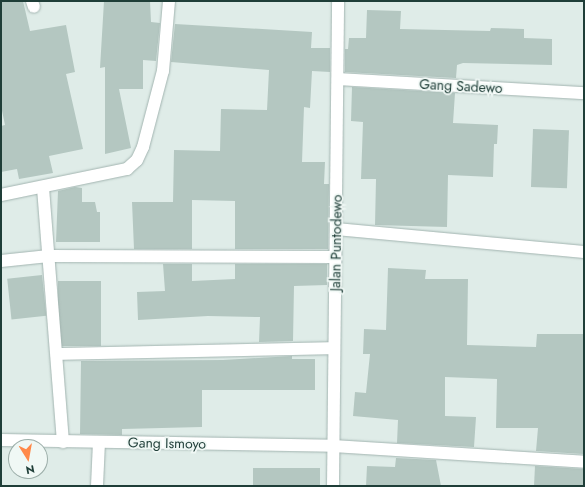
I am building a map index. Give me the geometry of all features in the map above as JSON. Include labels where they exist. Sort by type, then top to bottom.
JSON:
[{"type":"street","points":[[1,195],[43,188],[127,168],[137,160],[143,147],[163,71],[169,1]]},
{"type":"street","name":"Jalan Puntodewo","points":[[333,486],[335,257],[339,79],[338,1]]},
{"type":"street","name":"Gang Sadewo","points":[[339,79],[584,93]]},
{"type":"street","points":[[43,188],[63,442]]},
{"type":"street","points":[[336,229],[584,252]]},
{"type":"street","points":[[1,261],[49,256],[335,257]]},
{"type":"street","points":[[57,354],[334,348]]},
{"type":"street","name":"Gang Ismoyo","points":[[1,440],[333,446],[584,462]]},
{"type":"street","points":[[97,486],[99,442]]},
{"type":"building","points":[[1,1],[23,1],[30,31],[66,25],[75,72],[66,74],[83,149],[49,156],[53,173],[19,179],[17,169],[1,172],[1,126],[5,125],[1,106]]},
{"type":"building","points":[[104,1],[150,1],[151,22],[160,23],[156,61],[143,60],[143,89],[119,89],[131,148],[105,154],[105,67],[100,68]]},
{"type":"building","points":[[367,10],[401,11],[400,29],[490,31],[491,28],[524,29],[524,38],[552,39],[552,65],[463,63],[457,65],[456,78],[345,72],[345,49],[348,49],[349,38],[366,38]]},
{"type":"building","points":[[175,24],[312,32],[311,48],[330,48],[330,72],[312,71],[310,108],[304,107],[302,162],[325,162],[324,184],[329,184],[328,249],[235,249],[235,201],[192,200],[192,249],[134,249],[132,202],[173,202],[174,150],[220,151],[221,109],[267,110],[269,70],[171,62]]},
{"type":"building","points":[[352,87],[455,93],[453,123],[498,125],[497,144],[494,144],[493,177],[448,175],[447,227],[375,225],[376,179],[361,179],[363,122],[351,121]]},
{"type":"building","points":[[533,129],[569,130],[567,188],[531,187]]},
{"type":"building","points":[[75,187],[82,188],[82,202],[95,202],[97,212],[100,212],[100,242],[56,242],[58,191]]},
{"type":"building","points":[[163,264],[192,264],[192,281],[235,279],[235,264],[327,264],[327,285],[294,286],[293,341],[259,342],[260,317],[208,316],[138,320],[137,292],[165,291]]},
{"type":"building","points":[[388,268],[426,270],[425,279],[468,279],[467,345],[536,347],[537,334],[584,334],[584,454],[536,451],[538,428],[496,428],[497,379],[445,377],[445,416],[476,417],[474,447],[397,443],[398,420],[353,416],[355,392],[366,393],[370,354],[363,354],[364,329],[386,330]]},
{"type":"building","points":[[42,275],[46,316],[11,319],[7,279]]},
{"type":"building","points":[[58,281],[101,281],[101,346],[58,346]]},
{"type":"building","points":[[292,356],[292,359],[315,359],[315,390],[202,390],[202,427],[122,429],[122,435],[80,434],[81,361],[223,360]]},
{"type":"building","points":[[396,458],[436,460],[441,486],[366,486],[367,466],[395,467]]},
{"type":"building","points":[[535,466],[584,469],[584,486],[534,486]]},
{"type":"building","points":[[253,468],[320,468],[320,486],[253,486]]}]
